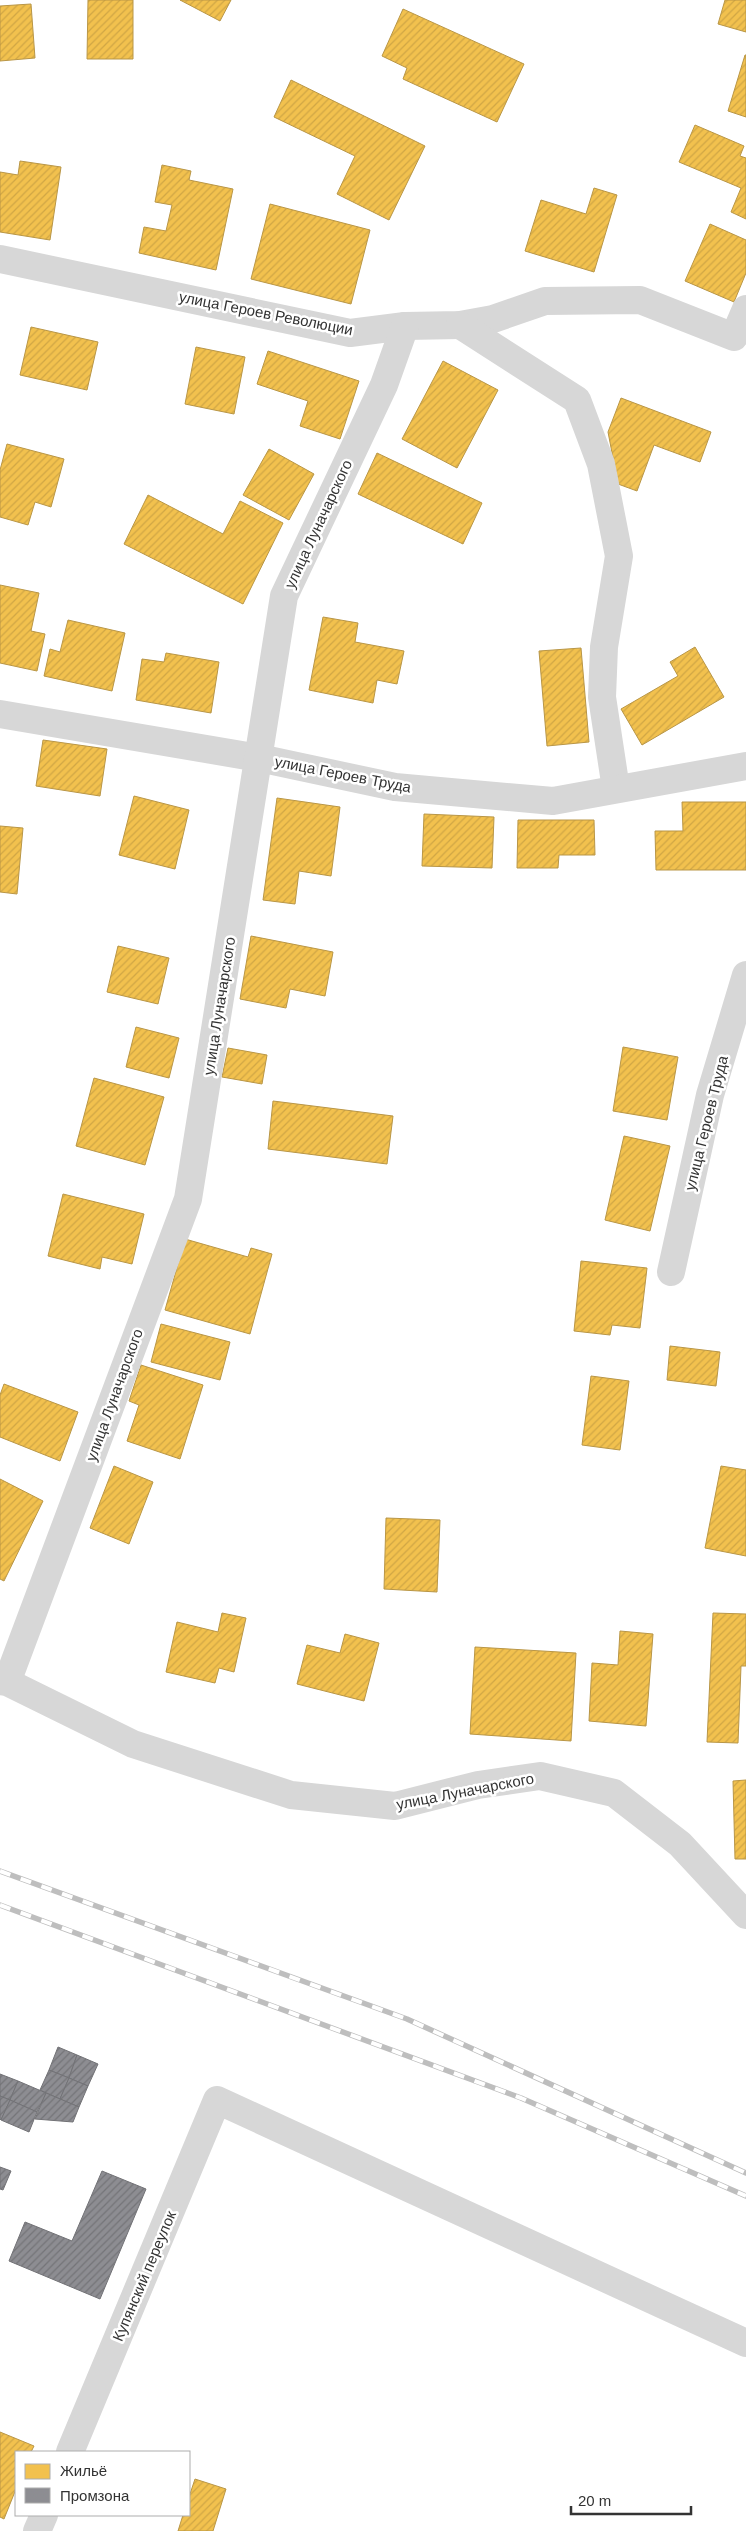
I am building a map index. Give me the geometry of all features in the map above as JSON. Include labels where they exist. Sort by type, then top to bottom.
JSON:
[{"type":"street","name":"улица Героев Революции","points":[[0,259],[350,333],[405,326],[460,324],[493,319],[545,301],[640,300],[734,337],[746,309]]},
{"type":"street","points":[[460,324],[577,400],[601,464],[619,556],[604,647],[602,697],[616,789]]},
{"type":"street","name":"улица Луначарского","points":[[405,326],[384,385],[284,596],[188,1199],[3,1681],[133,1744],[291,1795],[395,1806],[478,1785],[540,1776],[614,1793],[680,1844],[731,1896],[746,1915]]},
{"type":"street","name":"улица Героев Труда","points":[[0,714],[259,758],[395,787],[553,801],[746,766]]},
{"type":"street","name":"улица Героев Труда","points":[[671,1272],[710,1095],[746,975]]},
{"type":"street","name":"Купянский переулок","points":[[70,2451],[217,2100],[746,2343]]},
{"type":"street","points":[[37,2531],[44,2516]]},
{"type":"building: Жильё","points":[[88,0],[133,0],[133,59],[87,59]]},
{"type":"building: Жильё","points":[[180,0],[231,0],[220,21]]},
{"type":"building: Жильё","points":[[725,0],[746,0],[746,32],[718,24]]},
{"type":"building: Жильё","points":[[31,4],[35,58],[0,61],[0,6]]},
{"type":"building: Жильё","points":[[403,9],[524,64],[497,122],[403,79],[407,68],[382,56]]},
{"type":"building: Жильё","points":[[746,55],[746,117],[728,111]]},
{"type":"building: Жильё","points":[[291,80],[425,146],[389,220],[337,194],[355,156],[274,117]]},
{"type":"building: Жильё","points":[[695,125],[744,146],[740,156],[746,158],[746,219],[731,212],[741,188],[679,162]]},
{"type":"building: Жильё","points":[[20,161],[61,167],[50,240],[0,232],[0,172],[18,175]]},
{"type":"building: Жильё","points":[[162,165],[191,171],[189,180],[233,189],[216,270],[139,253],[144,227],[166,231],[172,205],[155,202]]},
{"type":"building: Жильё","points":[[594,188],[617,195],[594,272],[525,251],[541,200],[586,214]]},
{"type":"building: Жильё","points":[[270,204],[370,230],[351,304],[251,279]]},
{"type":"building: Жильё","points":[[710,224],[746,240],[746,273],[734,302],[685,281]]},
{"type":"building: Жильё","points":[[31,327],[98,342],[87,390],[20,375]]},
{"type":"building: Жильё","points":[[196,347],[245,357],[234,414],[185,404]]},
{"type":"building: Жильё","points":[[268,351],[359,381],[340,439],[300,426],[308,401],[257,384]]},
{"type":"building: Жильё","points":[[443,361],[498,390],[457,468],[402,439]]},
{"type":"building: Жильё","points":[[621,398],[711,432],[700,462],[654,445],[637,491],[618,484],[608,432]]},
{"type":"building: Жильё","points":[[7,444],[64,459],[51,507],[35,502],[28,525],[0,517],[0,470]]},
{"type":"building: Жильё","points":[[269,449],[314,474],[289,520],[243,495]]},
{"type":"building: Жильё","points":[[377,453],[482,503],[463,544],[358,494]]},
{"type":"building: Жильё","points":[[148,495],[223,534],[240,501],[283,523],[243,604],[124,544]]},
{"type":"building: Жильё","points":[[0,585],[39,593],[31,631],[45,634],[37,671],[0,663]]},
{"type":"building: Жильё","points":[[323,617],[358,623],[355,642],[404,651],[397,684],[377,680],[373,703],[309,690]]},
{"type":"building: Жильё","points":[[68,620],[125,633],[112,691],[44,676],[50,649],[60,652]]},
{"type":"building: Жильё","points":[[695,647],[724,697],[642,745],[621,709],[678,676],[670,662]]},
{"type":"building: Жильё","points":[[581,648],[589,742],[547,746],[539,651]]},
{"type":"building: Жильё","points":[[166,653],[219,662],[211,713],[136,700],[142,659],[164,662]]},
{"type":"building: Жильё","points":[[43,740],[107,749],[100,796],[36,786]]},
{"type":"building: Жильё","points":[[134,796],[189,810],[175,869],[119,855]]},
{"type":"building: Жильё","points":[[277,798],[340,807],[331,876],[299,871],[295,904],[263,900]]},
{"type":"building: Жильё","points":[[682,802],[746,802],[746,870],[656,870],[655,831],[683,831]]},
{"type":"building: Жильё","points":[[424,814],[494,817],[492,868],[422,866]]},
{"type":"building: Жильё","points":[[518,820],[594,820],[595,855],[559,855],[558,868],[517,868]]},
{"type":"building: Жильё","points":[[0,826],[23,828],[17,894],[0,892]]},
{"type":"building: Жильё","points":[[251,936],[333,952],[325,996],[290,989],[286,1008],[240,999]]},
{"type":"building: Жильё","points":[[118,946],[169,958],[158,1004],[107,992]]},
{"type":"building: Жильё","points":[[136,1027],[179,1038],[169,1078],[126,1067]]},
{"type":"building: Жильё","points":[[623,1047],[678,1057],[667,1120],[613,1111]]},
{"type":"building: Жильё","points":[[228,1048],[267,1055],[262,1084],[222,1077]]},
{"type":"building: Жильё","points":[[94,1078],[164,1097],[145,1165],[76,1146]]},
{"type":"building: Жильё","points":[[273,1101],[393,1116],[387,1164],[268,1149]]},
{"type":"building: Жильё","points":[[624,1136],[670,1146],[650,1231],[605,1220]]},
{"type":"building: Жильё","points":[[63,1194],[144,1214],[132,1264],[102,1257],[100,1269],[48,1256]]},
{"type":"building: Жильё","points":[[185,1239],[248,1257],[251,1248],[272,1254],[250,1334],[165,1310]]},
{"type":"building: Жильё","points":[[581,1261],[647,1268],[640,1328],[612,1325],[610,1335],[574,1331]]},
{"type":"building: Жильё","points":[[161,1324],[230,1342],[220,1380],[151,1362]]},
{"type":"building: Жильё","points":[[670,1346],[720,1352],[716,1386],[667,1380]]},
{"type":"building: Жильё","points":[[141,1365],[203,1385],[180,1459],[127,1441],[139,1405],[129,1401]]},
{"type":"building: Жильё","points":[[591,1376],[629,1381],[620,1450],[582,1445]]},
{"type":"building: Жильё","points":[[4,1384],[78,1412],[60,1461],[0,1437],[0,1395]]},
{"type":"building: Жильё","points":[[114,1466],[153,1482],[129,1544],[90,1528]]},
{"type":"building: Жильё","points":[[721,1466],[746,1470],[746,1556],[705,1548]]},
{"type":"building: Жильё","points":[[0,1479],[43,1501],[4,1581],[0,1579]]},
{"type":"building: Жильё","points":[[386,1518],[440,1520],[437,1592],[384,1589]]},
{"type":"building: Жильё","points":[[222,1613],[246,1618],[234,1672],[219,1668],[215,1683],[166,1672],[177,1622],[218,1632]]},
{"type":"building: Жильё","points":[[713,1613],[746,1614],[746,1666],[741,1666],[738,1743],[707,1742]]},
{"type":"building: Жильё","points":[[620,1631],[653,1634],[646,1726],[589,1721],[592,1663],[618,1665]]},
{"type":"building: Жильё","points":[[345,1634],[379,1643],[364,1701],[297,1684],[307,1645],[340,1653]]},
{"type":"building: Жильё","points":[[475,1647],[576,1653],[571,1741],[470,1734]]},
{"type":"building: Жильё","points":[[746,1780],[746,1859],[735,1859],[733,1781]]},
{"type":"building: Жильё","points":[[0,2432],[34,2446],[32,2451],[15,2451],[15,2492],[4,2519],[0,2517]]},
{"type":"building: Жильё","points":[[195,2479],[226,2489],[213,2531],[178,2531],[183,2516],[190,2516],[190,2494]]},
{"type":"building: Промзона","points":[[58,2047],[77,2055],[69,2078],[49,2070]]},
{"type":"building: Промзона","points":[[77,2055],[98,2064],[88,2086],[69,2078]]},
{"type":"building: Промзона","points":[[49,2070],[69,2078],[60,2099],[40,2090]]},
{"type":"building: Промзона","points":[[0,2074],[18,2081],[10,2100],[0,2096]]},
{"type":"building: Промзона","points":[[69,2078],[88,2086],[79,2107],[60,2099]]},
{"type":"building: Промзона","points":[[18,2081],[46,2093],[37,2112],[10,2100]]},
{"type":"building: Промзона","points":[[46,2093],[79,2107],[73,2122],[35,2119]]},
{"type":"building: Промзона","points":[[0,2096],[10,2100],[1,2120],[0,2119]]},
{"type":"building: Промзона","points":[[10,2100],[37,2112],[29,2132],[1,2120]]},
{"type":"building: Промзона","points":[[0,2167],[11,2171],[3,2190],[0,2189]]},
{"type":"building: Промзона","points":[[102,2171],[146,2189],[100,2299],[9,2261],[25,2222],[72,2241]]},
{"type":"railway","points":[[0,1871],[407,2019],[746,2173]]},
{"type":"railway","points":[[0,1905],[521,2098],[746,2196]]}]
